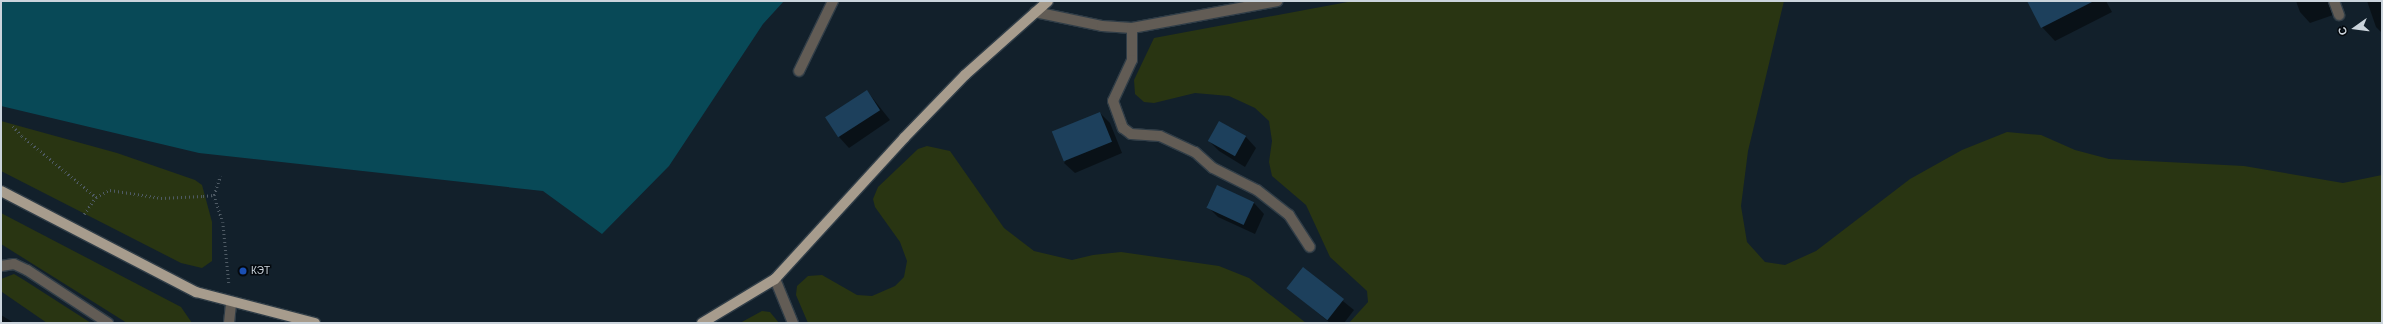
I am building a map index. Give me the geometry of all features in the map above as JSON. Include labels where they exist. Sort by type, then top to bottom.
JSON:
[{"type":"main road","points":[[702,323],[775,279],[904,138],[966,75],[1048,1]]},
{"type":"main road","points":[[1,191],[196,292],[231,303],[315,323]]},
{"type":"street","points":[[799,71],[833,1]]},
{"type":"street","points":[[1035,12],[1096,25],[1132,28],[1278,1]]},
{"type":"street","points":[[2334,1],[2338,15]]},
{"type":"street","points":[[1132,28],[1132,60],[1113,101],[1124,128],[1131,134],[1160,136],[1195,152],[1213,168],[1257,190],[1289,215],[1310,247]]},
{"type":"street","points":[[1,266],[14,264],[27,270],[108,323]]},
{"type":"street","points":[[775,279],[793,323]]},
{"type":"street","points":[[229,323],[231,303]]},
{"type":"path","points":[[13,126],[22,136],[96,197]]},
{"type":"path","points":[[220,176],[214,195],[223,222],[231,303]]},
{"type":"path","points":[[76,231],[87,208],[96,197],[110,190],[161,198],[214,195]]},
{"type":"green space","points":[[1353,1],[1784,1],[1748,151],[1741,206],[1747,242],[1765,262],[1785,265],[1816,251],[1910,179],[1962,150],[2007,132],[2041,135],[2075,150],[2109,159],[2244,166],[2343,183],[2382,175],[2382,323],[1349,323],[1368,302],[1367,291],[1330,257],[1306,205],[1272,176],[1269,162],[1272,141],[1269,121],[1255,108],[1229,96],[1195,93],[1154,103],[1144,102],[1135,94],[1134,80],[1154,38]]},
{"type":"green space","points":[[1,121],[117,153],[195,180],[202,185],[212,222],[212,261],[202,268],[181,263],[1,171]]},
{"type":"green space","points":[[927,146],[950,151],[1004,228],[1034,251],[1072,260],[1093,255],[1121,252],[1219,266],[1249,278],[1306,323],[808,323],[796,295],[797,286],[808,276],[822,275],[857,295],[872,296],[895,286],[904,277],[907,261],[900,242],[875,207],[873,199],[878,187],[918,149]]},
{"type":"green space","points":[[1,213],[181,307],[192,323],[127,323],[1,244]]},
{"type":"green space","points":[[14,274],[91,323],[47,323],[2,292],[1,279]]},
{"type":"green space","points":[[762,311],[770,312],[779,323],[740,323]]},
{"type":"water","points":[[1,1],[784,1],[763,24],[669,166],[602,234],[543,191],[199,153],[1,106]]},
{"type":"building","points":[[2027,1],[2094,1],[2041,28]]},
{"type":"building","points":[[867,90],[880,110],[838,137],[825,117]]},
{"type":"building","points":[[1100,112],[1112,142],[1064,161],[1052,131]]},
{"type":"building","points":[[1219,121],[1246,136],[1235,156],[1208,141]]},
{"type":"building","points":[[1217,185],[1254,202],[1244,225],[1206,208]]},
{"type":"building","points":[[1303,267],[1344,299],[1327,320],[1286,288]]},
{"type":"place","name":"КЭТ","points":[[243,271]]}]
